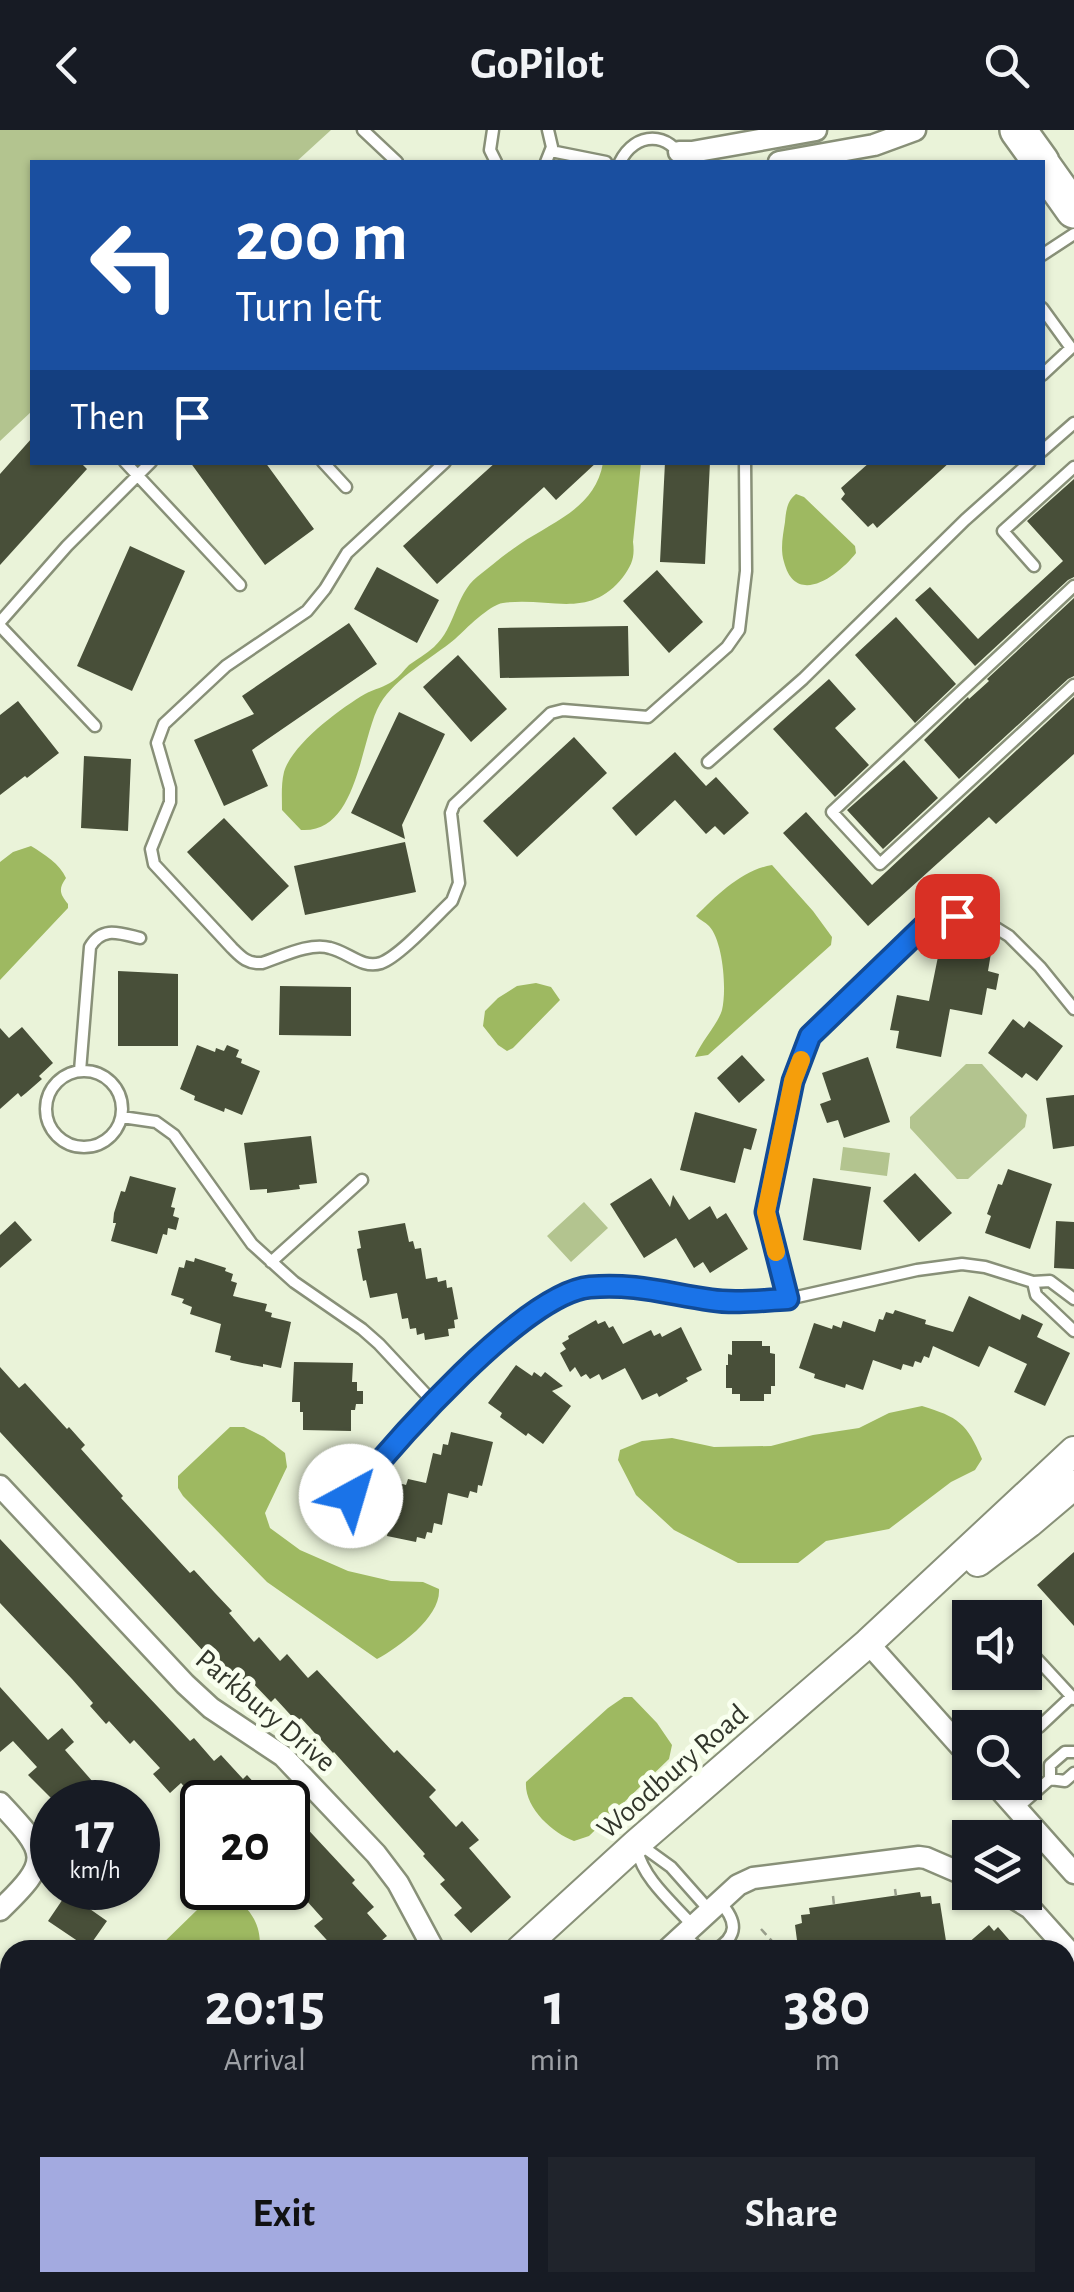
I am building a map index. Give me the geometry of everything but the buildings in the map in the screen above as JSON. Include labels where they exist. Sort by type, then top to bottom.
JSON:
[{"type":"highway","points":[[1018,130],[1039,160]]},
{"type":"highway","points":[[1045,168],[1074,210]]},
{"type":"street","points":[[681,157],[816,130]]},
{"type":"street","points":[[789,160],[874,145],[915,130]]},
{"type":"street","name":"Woodbury Road","points":[[531,1940],[868,1643],[1074,1451]]},
{"type":"street","name":"Woodbury Road","points":[[868,1643],[1030,1523],[1074,1485]]},
{"type":"street","name":"Parkbury Drive","points":[[0,1486],[197,1696],[283,1756],[363,1840],[398,1883],[429,1940]]},
{"type":"street","points":[[868,1643],[952,1737]]},
{"type":"street","points":[[1008,1800],[1074,1872]]},
{"type":"street","points":[[0,1803],[32,1838],[38,1854],[30,1881],[0,1910]]},
{"type":"street","points":[[678,1940],[738,1886],[753,1878],[911,1858],[926,1858],[952,1868]]},
{"type":"street","points":[[1035,1910],[1060,1940]]},
{"type":"lane","points":[[364,130],[395,160]]},
{"type":"lane","points":[[493,130],[490,144],[494,160]]},
{"type":"lane","points":[[548,130],[552,141],[548,157],[583,160]]},
{"type":"lane","points":[[621,160],[643,140],[668,143],[681,157]]},
{"type":"lane","points":[[1045,253],[1074,234]]},
{"type":"lane","points":[[1045,312],[1070,348],[1045,371]]},
{"type":"lane","points":[[1045,448],[1074,423]]},
{"type":"lane","points":[[128,465],[240,585]]},
{"type":"lane","points":[[95,726],[0,624],[67,546],[148,465]]},
{"type":"lane","points":[[326,465],[346,487]]},
{"type":"lane","points":[[442,465],[347,553],[307,611],[226,666],[164,724],[158,738],[170,802],[151,858],[232,948],[252,964],[319,947],[330,948],[363,964],[378,964],[391,958],[457,893],[451,814],[454,805],[551,713],[563,710],[648,717],[727,647],[739,630],[746,570],[745,465]]},
{"type":"lane","points":[[708,762],[803,679],[1027,465]]},
{"type":"lane","points":[[1034,566],[1003,531],[1074,466]]},
{"type":"lane","points":[[1074,586],[832,812],[880,864],[1074,685]]},
{"type":"lane","points":[[788,1299],[766,1212],[793,1081],[810,1036],[923,927],[957,916],[980,918],[1009,936],[1074,1008]]},
{"type":"lane","points":[[80,1072],[90,947],[104,932],[140,938]]},
{"type":"lane","points":[[80,1072],[102,1075],[122,1101],[118,1128],[92,1147],[70,1144],[56,1135],[46,1112],[48,1097],[60,1079],[80,1072]]},
{"type":"lane","points":[[122,1117],[156,1122],[174,1135],[237,1224],[271,1262],[362,1329],[434,1402]]},
{"type":"lane","points":[[271,1262],[362,1180]]},
{"type":"lane","points":[[332,1519],[390,1448],[486,1352],[539,1309],[576,1290],[639,1286],[716,1301],[788,1299],[916,1270],[962,1264],[1033,1282],[1050,1281],[1074,1299]]},
{"type":"lane","points":[[1033,1282],[1036,1295],[1074,1331]]},
{"type":"lane","points":[[1042,1664],[1073,1698],[1042,1724]]},
{"type":"lane","points":[[1016,1809],[1050,1779],[1050,1765],[1064,1752],[1074,1752]]},
{"type":"lane","points":[[1050,1779],[1065,1781],[1074,1773]]},
{"type":"lane","points":[[636,1844],[671,1866],[715,1906],[728,1912],[733,1925],[728,1940]]},
{"type":"lane","points":[[636,1844],[644,1870],[694,1940]]},
{"type":"path","points":[[895,1889],[896,1896]]},
{"type":"path","points":[[833,1896],[834,1905]]},
{"type":"path","points":[[761,1929],[771,1940]]},
{"type":"shaded area","points":[[0,130],[331,130],[298,160],[30,160],[30,413],[0,441]]},
{"type":"shaded area","points":[[602,465],[641,465],[633,557],[623,577],[596,599],[582,603],[503,603],[485,613],[387,694],[373,719],[346,801],[335,817],[320,827],[301,830],[282,810],[284,772],[297,750],[331,717],[393,681],[434,647],[470,584],[509,552],[571,512],[599,478]]},
{"type":"shaded area","points":[[796,494],[804,497],[855,546],[856,553],[829,578],[808,585],[790,576],[783,557],[787,510]]},
{"type":"shaded area","points":[[31,846],[51,860],[66,878],[61,891],[68,908],[0,980],[0,862]]},
{"type":"shaded area","points":[[772,865],[813,911],[832,937],[831,945],[708,1055],[695,1057],[720,1015],[724,990],[718,942],[709,926],[696,916],[740,878]]},
{"type":"shaded area","points":[[536,983],[551,987],[560,1000],[507,1051],[483,1026],[485,1011],[517,986]]},
{"type":"shaded area","points":[[966,1064],[982,1064],[1027,1115],[1025,1127],[968,1179],[957,1179],[910,1128],[910,1117]]},
{"type":"shaded area","points":[[843,1147],[890,1153],[887,1176],[840,1170]]},
{"type":"shaded area","points":[[584,1202],[608,1228],[571,1262],[547,1236]]},
{"type":"shaded area","points":[[922,1406],[953,1418],[966,1429],[982,1459],[975,1470],[951,1482],[889,1529],[826,1541],[798,1563],[738,1563],[674,1530],[636,1495],[618,1460],[620,1450],[642,1441],[672,1438],[714,1447],[771,1446],[859,1428],[889,1413]]},
{"type":"shaded area","points":[[230,1427],[244,1427],[285,1453],[287,1467],[265,1513],[270,1528],[300,1550],[348,1571],[391,1581],[423,1582],[439,1589],[433,1610],[407,1639],[377,1659],[267,1582],[183,1496],[178,1476]]},
{"type":"shaded area","points":[[624,1697],[632,1697],[657,1723],[672,1745],[669,1759],[589,1836],[574,1841],[541,1818],[530,1801],[526,1782]]},
{"type":"shaded area","points":[[197,1910],[247,1910],[259,1940],[166,1940]]},
{"type":"slow traffic","points":[[776,1252],[766,1212],[793,1081],[801,1060]]},
{"type":"route","points":[[351,1496],[390,1448],[486,1352],[564,1294],[589,1287],[639,1286],[716,1301],[788,1299],[766,1212],[793,1081],[810,1036],[923,927],[957,916]]}]
